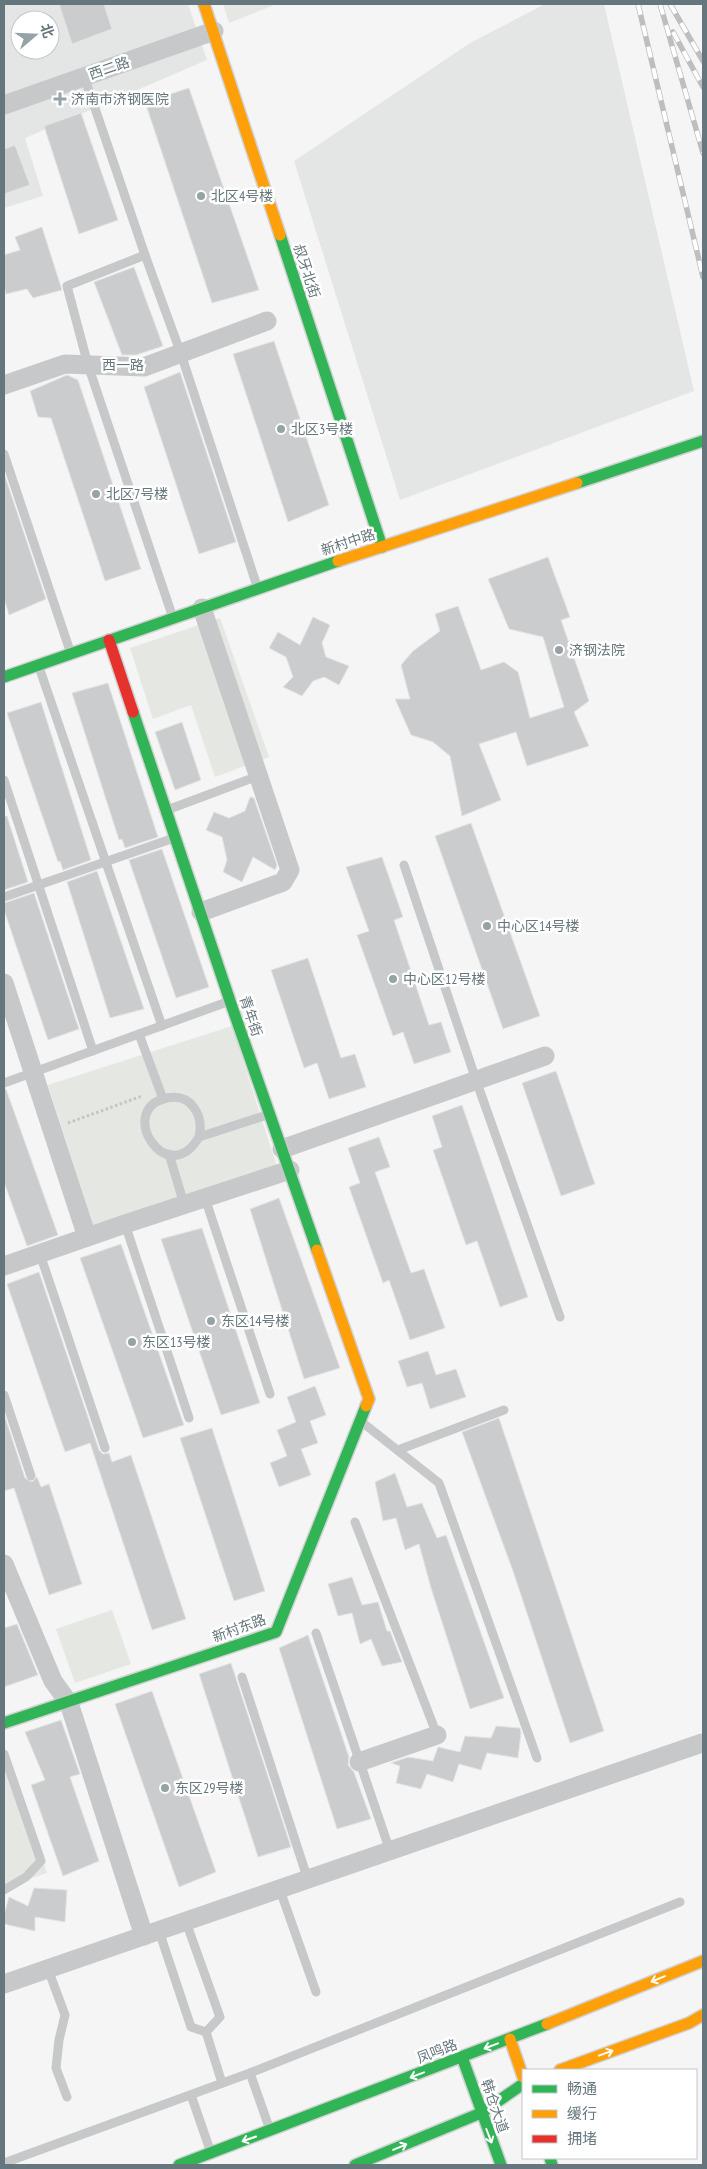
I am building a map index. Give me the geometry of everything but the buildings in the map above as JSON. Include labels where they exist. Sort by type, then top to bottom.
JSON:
[{"type":"street","name":"叔牙北街","points":[[204,4],[382,547]]},
{"type":"street","name":"西二路","points":[[4,105],[214,31]]},
{"type":"street","name":"西一路","points":[[4,385],[64,364],[144,367],[267,321]]},
{"type":"street","name":"新村中路","points":[[4,677],[382,547],[703,441]]},
{"type":"street","points":[[201,912],[283,882],[290,870],[202,608]]},
{"type":"street","name":"青年街","points":[[109,640],[230,1001],[369,1400]]},
{"type":"street","points":[[4,983],[50,1129],[87,1237]]},
{"type":"street","points":[[282,1149],[545,1056]]},
{"type":"street","points":[[5,1261],[40,1254],[124,1224],[290,1170]]},
{"type":"street","name":"新村东路","points":[[4,1724],[276,1632],[369,1400]]},
{"type":"street","points":[[4,1564],[53,1681],[69,1703],[152,1934]]},
{"type":"street","points":[[359,1762],[437,1735]]},
{"type":"street","points":[[4,1984],[703,1744]]},
{"type":"street","name":"凤鸣路","points":[[180,2165],[270,2132],[703,1961]]},
{"type":"street","points":[[563,2069],[689,2023],[703,2015]]},
{"type":"street","points":[[510,2038],[522,2074]]},
{"type":"street","name":"韩仓大道","points":[[462,2057],[480,2113],[501,2165]]},
{"type":"street","points":[[355,2165],[480,2113],[522,2085]]},
{"type":"lane","points":[[84,76],[181,354],[258,589]]},
{"type":"lane","points":[[145,255],[67,286],[88,365],[173,618]]},
{"type":"lane","points":[[4,454],[71,653]]},
{"type":"lane","points":[[38,665],[162,1026]]},
{"type":"lane","points":[[167,810],[258,776]]},
{"type":"lane","points":[[4,780],[93,1051]]},
{"type":"lane","points":[[4,897],[176,838]]},
{"type":"lane","points":[[404,865],[476,1080],[560,1317]]},
{"type":"lane","points":[[4,1083],[230,1001]]},
{"type":"lane","points":[[139,1034],[161,1095]]},
{"type":"lane","points":[[161,1095],[181,1098],[190,1102],[196,1109],[202,1128],[195,1145],[187,1151],[169,1154],[152,1145],[145,1128],[149,1111],[161,1095]]},
{"type":"lane","points":[[199,1137],[270,1114]]},
{"type":"lane","points":[[169,1154],[184,1204]]},
{"type":"lane","points":[[205,1198],[270,1394]]},
{"type":"lane","points":[[124,1224],[189,1418]]},
{"type":"lane","points":[[40,1254],[105,1448]]},
{"type":"lane","points":[[4,1395],[31,1476]]},
{"type":"lane","points":[[398,1450],[504,1410]]},
{"type":"lane","points":[[360,1421],[440,1483],[537,1758]]},
{"type":"lane","points":[[355,1522],[437,1735]]},
{"type":"lane","points":[[316,1633],[390,1852]]},
{"type":"lane","points":[[242,1677],[308,1880]]},
{"type":"lane","points":[[4,1754],[41,1862],[26,1877],[4,1890]]},
{"type":"lane","points":[[280,1890],[316,1992]]},
{"type":"lane","points":[[4,2163],[222,2084],[680,1902]]},
{"type":"lane","points":[[186,1922],[220,2017],[206,2032]]},
{"type":"lane","points":[[152,1934],[190,2027],[206,2032]]},
{"type":"lane","points":[[48,1969],[65,2016],[59,2040],[56,2068],[67,2097]]},
{"type":"lane","points":[[206,2032],[222,2084]]},
{"type":"lane","points":[[250,2073],[270,2132]]},
{"type":"lane","points":[[191,2094],[210,2153]]},
{"type":"path","points":[[50,1129],[161,1095]]},
{"type":"shaded area","name":"济南市济钢医院","points":[[4,4],[188,4],[207,60],[25,138],[43,196],[4,208]]},
{"type":"shaded area","points":[[223,4],[277,4],[229,23]]},
{"type":"shaded area","points":[[545,4],[604,4],[694,391],[400,500],[294,161],[470,43]]},
{"type":"shaded area","points":[[220,618],[269,757],[215,777],[191,705],[153,719],[130,648]]},
{"type":"shaded area","points":[[232,1026],[278,1170],[94,1229],[48,1085]]},
{"type":"shaded area","points":[[112,1610],[131,1664],[75,1683],[56,1629]]},
{"type":"shaded area","points":[[6,1753],[47,1873],[4,1887],[4,1754]]},
{"type":"railway","points":[[638,4],[703,277]]},
{"type":"railway","points":[[660,4],[703,153]]},
{"type":"railway","points":[[670,4],[703,61]]},
{"type":"railway","points":[[673,32],[703,87]]},
{"type":"traffic: fast","points":[[280,235],[382,547]]},
{"type":"traffic: fast","points":[[577,483],[703,441]]},
{"type":"traffic: fast","points":[[4,677],[338,561]]},
{"type":"traffic: fast","points":[[133,712],[230,1001],[317,1250]]},
{"type":"traffic: fast","points":[[4,1723],[276,1632],[366,1406]]},
{"type":"traffic: fast","points":[[179,2165],[547,2024]]},
{"type":"traffic: fast","points":[[462,2057],[501,2165]]},
{"type":"traffic: fast","points":[[355,2165],[481,2113],[522,2085]]},
{"type":"traffic: fast","points":[[550,2159],[552,2165]]},
{"type":"traffic: slow","points":[[204,4],[280,235]]},
{"type":"traffic: slow","points":[[338,561],[577,483]]},
{"type":"traffic: slow","points":[[317,1250],[369,1399],[366,1406]]},
{"type":"traffic: slow","points":[[547,2024],[703,1961]]},
{"type":"traffic: slow","points":[[563,2069],[689,2023],[703,2015]]},
{"type":"traffic: slow","points":[[510,2039],[522,2074]]},
{"type":"traffic: jam","points":[[109,640],[133,712]]},
{"type":"place","name":"济南市济钢医院","points":[[60,99]]},
{"type":"place","name":"北区4号楼","points":[[201,196]]},
{"type":"place","name":"北区3号楼","points":[[281,429]]},
{"type":"place","name":"北区7号楼","points":[[96,494]]},
{"type":"place","name":"济钢法院","points":[[559,650]]},
{"type":"place","name":"中心区14号楼","points":[[487,926]]},
{"type":"place","name":"中心区12号楼","points":[[393,979]]},
{"type":"place","name":"东区14号楼","points":[[211,1321]]},
{"type":"place","name":"东区13号楼","points":[[132,1342]]},
{"type":"place","name":"东区29号楼","points":[[165,1788]]}]
